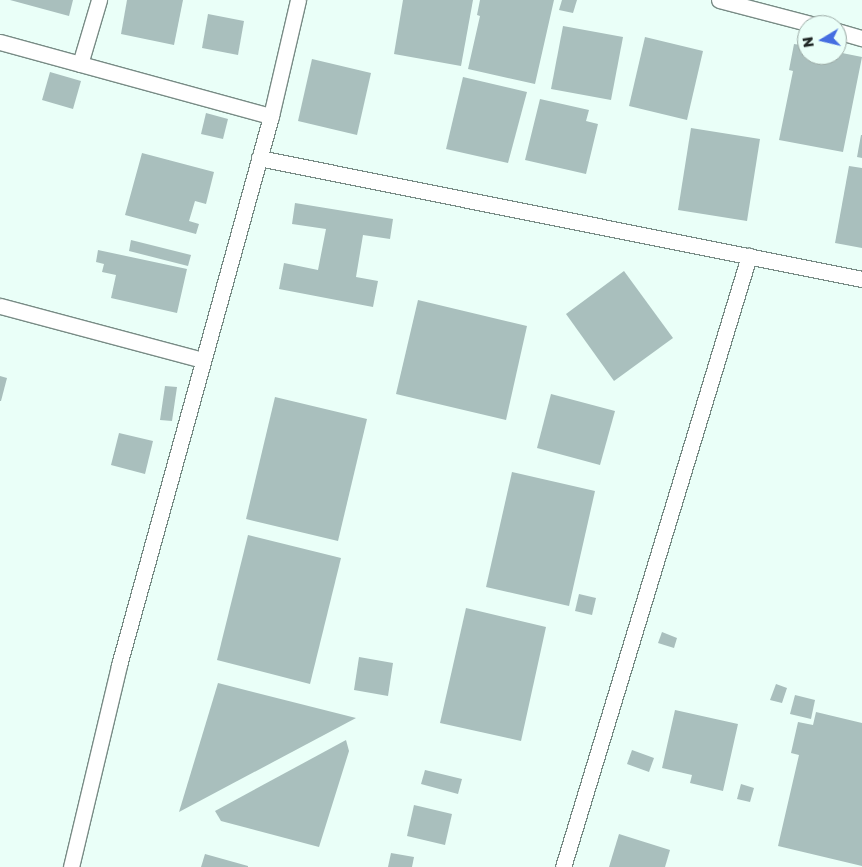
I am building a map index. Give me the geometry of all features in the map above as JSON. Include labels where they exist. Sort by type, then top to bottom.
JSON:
[{"type":"street","points":[[80,64],[99,0]]},
{"type":"street","points":[[71,867],[119,665],[271,116],[298,0]]},
{"type":"street","points":[[719,0],[797,21]]},
{"type":"street","points":[[847,34],[862,38]]},
{"type":"street","points":[[0,42],[271,116]]},
{"type":"street","points":[[259,158],[862,279]]},
{"type":"street","points":[[563,867],[749,256]]},
{"type":"street","points":[[0,306],[203,360]]},
{"type":"building","points":[[10,0],[73,0],[69,16]]},
{"type":"building","points":[[127,0],[183,0],[174,45],[121,34]]},
{"type":"building","points":[[403,0],[473,0],[461,66],[394,54]]},
{"type":"building","points":[[480,0],[554,0],[535,84],[468,69],[480,16],[477,15]]},
{"type":"building","points":[[562,0],[577,0],[573,13],[559,10]]},
{"type":"building","points":[[208,14],[244,21],[238,55],[202,48]]},
{"type":"building","points":[[563,26],[623,37],[611,100],[551,89]]},
{"type":"building","points":[[645,37],[703,51],[687,120],[629,106]]},
{"type":"building","points":[[794,44],[797,44],[797,65],[847,65],[847,54],[862,57],[843,152],[779,140],[793,71],[789,70]]},
{"type":"building","points":[[312,59],[371,73],[357,135],[298,121]]},
{"type":"building","points":[[50,72],[81,81],[73,109],[42,100]]},
{"type":"building","points":[[463,77],[527,92],[508,163],[446,149]]},
{"type":"building","points":[[540,99],[589,110],[586,121],[598,124],[586,174],[525,160]]},
{"type":"building","points":[[206,113],[228,119],[223,139],[201,134]]},
{"type":"building","points":[[691,128],[760,139],[747,221],[678,210]]},
{"type":"building","points":[[862,135],[862,158],[857,157]]},
{"type":"building","points":[[142,153],[214,172],[206,204],[195,201],[189,221],[199,224],[196,234],[125,215]]},
{"type":"building","points":[[849,166],[862,168],[862,248],[835,243]]},
{"type":"building","points":[[295,203],[393,219],[390,239],[363,235],[356,277],[378,281],[373,307],[279,289],[284,263],[318,270],[326,229],[292,224]]},
{"type":"building","points":[[131,240],[191,255],[188,266],[129,251]]},
{"type":"building","points":[[98,250],[187,269],[177,313],[111,298],[116,275],[102,272],[104,264],[96,262]]},
{"type":"building","points":[[624,271],[673,338],[614,381],[566,314]]},
{"type":"building","points":[[418,300],[527,326],[506,420],[396,394]]},
{"type":"building","points":[[0,376],[7,378],[1,401],[0,401]]},
{"type":"building","points":[[165,386],[177,387],[172,421],[160,420]]},
{"type":"building","points":[[551,394],[615,411],[600,465],[537,448]]},
{"type":"building","points":[[275,397],[367,419],[338,541],[246,519]]},
{"type":"building","points":[[119,433],[153,441],[145,474],[111,465]]},
{"type":"building","points":[[512,472],[595,491],[569,606],[486,587]]},
{"type":"building","points":[[248,535],[341,558],[310,684],[217,660]]},
{"type":"building","points":[[579,594],[596,598],[592,615],[575,611]]},
{"type":"building","points":[[466,608],[546,627],[521,741],[440,723]]},
{"type":"building","points":[[662,632],[677,638],[674,648],[658,643]]},
{"type":"building","points":[[359,657],[393,663],[388,696],[354,690]]},
{"type":"building","points":[[218,683],[356,718],[179,812]]},
{"type":"building","points":[[776,684],[787,688],[782,703],[770,700]]},
{"type":"building","points":[[795,695],[815,700],[811,719],[790,714]]},
{"type":"building","points":[[675,710],[738,724],[723,791],[690,783],[692,775],[662,768]]},
{"type":"building","points":[[816,712],[862,723],[862,866],[778,846],[799,755],[791,753],[798,722],[813,725]]},
{"type":"building","points":[[346,740],[349,751],[319,847],[221,821],[215,811]]},
{"type":"building","points":[[632,750],[654,758],[649,772],[627,764]]},
{"type":"building","points":[[425,770],[462,779],[458,794],[421,784]]},
{"type":"building","points":[[741,784],[754,788],[750,802],[737,799]]},
{"type":"building","points":[[414,805],[452,814],[445,845],[407,836]]},
{"type":"building","points":[[619,834],[670,850],[665,867],[609,867]]},
{"type":"building","points":[[391,853],[414,857],[412,867],[388,867]]},
{"type":"building","points":[[205,854],[248,866],[248,867],[201,867]]}]
